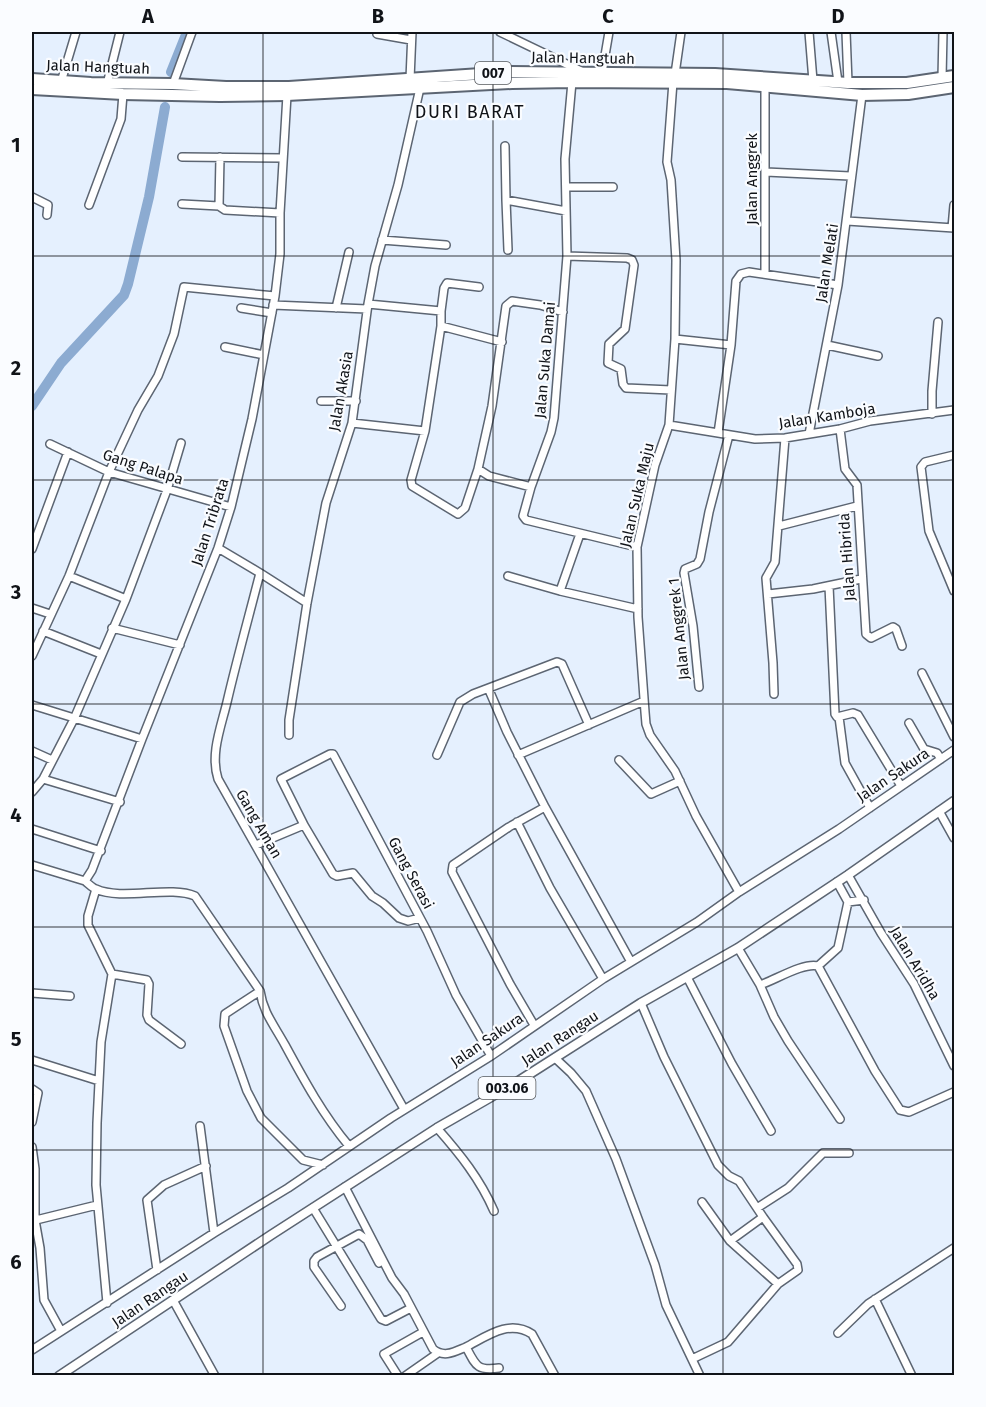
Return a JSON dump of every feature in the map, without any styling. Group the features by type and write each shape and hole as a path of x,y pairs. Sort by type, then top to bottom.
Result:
{"highway":[{"name":"Jalan Hangtuah","path":"32,89 91,87 107,84 289,87 510,72 581,71 643,78"},
{"name":"Jalan Hangtuah","path":"674,78 715,74 908,88 954,87"},
{"name":"Jalan Hangtuah","path":"32,79 123,94 287,95 512,83 674,78 862,95 908,88 954,76"}],"main road":[{"name":"Jalan Rangau","path":"59,1376 437,1128 555,1058 641,1003 738,948 954,801"}],"street":[{"path":"61,82 76,32"},
{"path":"107,84 120,32"},
{"path":"173,84 192,32"},
{"path":"411,79 412,32"},
{"path":"500,32 581,71"},
{"path":"602,73 609,32"},
{"name":"Jalan Suka Maju","path":"681,32 674,78 667,162 671,180 675,250 675,339 669,425 655,465 637,547 638,609 644,701 647,730 680,781 696,816 739,892"},
{"path":"809,32 813,81"},
{"path":"831,32 843,83"},
{"path":"843,83 846,32"},
{"path":"942,78 943,32"},
{"path":"377,34 411,40"},
{"name":"Jalan Suka Damai","path":"572,82 565,159 567,256 554,418 523,511 525,519 637,547"},
{"name":"Jalan Anggrek","path":"765,85 765,274"},
{"name":"Jalan Akasia","path":"290,735 289,720 307,603 326,503 352,423 367,306 420,88"},
{"path":"89,205 120,119 123,94"},
{"name":"Jalan Tribrata","path":"85,881 101,851 142,739 218,548 231,507 252,418 275,296 280,254 282,158 287,95"},
{"name":"Jalan Melati","path":"809,434 838,285 862,95"},
{"path":"505,146 508,250"},
{"path":"182,157 282,158"},
{"path":"219,206 220,157"},
{"path":"766,172 850,176"},
{"path":"566,187 613,187"},
{"path":"32,196 48,205 47,215"},
{"path":"506,200 566,212"},
{"path":"182,204 219,206 225,210 280,213"},
{"path":"847,221 953,228 954,205"},
{"path":"382,240 446,245"},
{"path":"336,308 349,252"},
{"path":"567,256 632,260 634,265 625,329 609,344 609,363 620,369 626,388 670,390"},
{"path":"718,433 731,345 737,279 741,274 749,272 838,285"},
{"path":"479,287 447,284 444,288 441,326 425,431 411,480 412,486 456,514 461,513 465,508 478,469 492,406 506,306 510,302 540,305 562,312"},
{"path":"32,656 69,576 109,472 138,410 158,376 174,334 184,287 275,296"},
{"path":"241,308 367,306 441,311"},
{"path":"932,414 938,322"},
{"path":"441,326 502,342"},
{"path":"675,339 731,345"},
{"path":"827,345 878,356"},
{"path":"225,347 264,355"},
{"path":"321,401 356,401"},
{"name":"Jalan Kamboja","path":"669,425 755,439 785,438 870,422 954,410"},
{"path":"352,423 425,431"},
{"name":"Jalan Hibrida","path":"840,429 845,469 857,485 861,579 867,636 871,638 893,627 902,646"},
{"name":"Jalan Anggrek 1","path":"699,687 693,626 684,573 685,569 697,564 700,559 709,512 729,435"},
{"path":"774,694 774,663 766,578 774,566 785,438"},
{"path":"32,792 43,779 74,719 126,599 167,490 181,443"},
{"name":"Gang Palapa","path":"50,444 109,472 231,507"},
{"path":"32,549 68,452"},
{"path":"954,455 925,462 921,467 929,531 954,591"},
{"path":"478,469 489,476 531,487"},
{"path":"779,526 857,506"},
{"path":"560,591 580,534"},
{"path":"218,548 307,603"},
{"name":"Gang Aman","path":"260,573 217,747 215,764 218,779 404,1109"},
{"path":"69,576 126,599"},
{"path":"508,576 638,609"},
{"path":"768,594 829,586 861,579"},
{"path":"829,586 835,714 839,717 846,763 870,808"},
{"path":"32,608 50,614"},
{"path":"112,628 180,645"},
{"path":"43,631 101,654"},
{"path":"437,755 460,702 473,694 489,690 559,662 589,725"},
{"path":"922,673 954,737"},
{"path":"489,690 544,807 631,962"},
{"path":"518,755 644,701"},
{"path":"32,705 142,739"},
{"path":"839,717 853,713 860,716 901,786"},
{"path":"909,723 924,749 937,753 941,759"},
{"name":"Jalan Sakura","path":"32,1350 323,1165 404,1109 491,1056 603,979 697,922 954,750"},
{"path":"32,751 52,760"},
{"name":"Gang Serasi","path":"304,825 281,779 330,754 334,755 420,918 456,995 491,1056"},
{"path":"619,760 651,794 680,781"},
{"path":"43,779 120,802"},
{"path":"534,1025 510,984 451,868 486,841 544,807"},
{"path":"939,811 954,838"},
{"path":"517,822 550,888 603,979"},
{"path":"256,844 304,825 333,874 337,876 352,873 372,896 399,918 408,921 420,918"},
{"path":"32,829 101,851"},
{"path":"32,865 85,881 96,889 121,893 176,893 195,896 260,991 263,1008 306,1085 333,1127 349,1146"},
{"name":"Jalan Aridha","path":"848,875 881,933 914,984 954,1066"},
{"path":"818,966 838,948 848,902 837,882"},
{"path":"96,889 88,916 88,925 112,974 101,1042 96,1133 97,1205 106,1303"},
{"path":"848,902 864,900"},
{"path":"738,948 760,985 788,1041 840,1119"},
{"path":"760,985 804,966 815,964 875,1071 900,1110 909,1112 954,1092"},
{"path":"112,974 147,980 149,1020 181,1044"},
{"path":"687,977 732,1064 771,1131"},
{"path":"260,991 225,1014 224,1026 247,1091 261,1118 303,1160 323,1165"},
{"path":"32,993 70,996"},
{"path":"641,1003 664,1057 718,1166 729,1176 739,1180 798,1267 796,1272 778,1284 728,1342 692,1359"},
{"path":"555,1058 586,1090 616,1159 655,1265 666,1305 700,1376"},
{"path":"32,1060 99,1081"},
{"path":"32,1089 38,1093 32,1122"},
{"path":"200,1126 214,1233"},
{"path":"437,1128 470,1167 494,1211"},
{"path":"32,1147 35,1169 33,1220 40,1248 44,1300 61,1331"},
{"path":"757,1208 788,1188 824,1153 849,1153"},
{"path":"157,1270 147,1200 164,1185 206,1166"},
{"path":"345,1187 428,1343 438,1353 446,1355 502,1328 526,1331 532,1334 555,1376"},
{"path":"702,1202 730,1241 778,1284"},
{"path":"33,1220 97,1205"},
{"path":"314,1208 383,1320 390,1320 411,1308"},
{"path":"730,1241 763,1217"},
{"path":"341,1306 313,1264 317,1257 355,1235 361,1235 367,1240 379,1263"},
{"path":"838,1333 875,1299 954,1248"},
{"path":"875,1299 912,1376"},
{"path":"173,1300 216,1376"},
{"path":"398,1376 384,1354 423,1332"},
{"path":"466,1347 480,1368 485,1370 499,1368"},
{"path":"405,1376 438,1353"}],"waterway":[{"path":"171,72 187,32"},
{"path":"32,406 61,363 124,295 149,197 165,107"}],"district":[{"name":"DURI BARAT","path":"470,112"}]}
